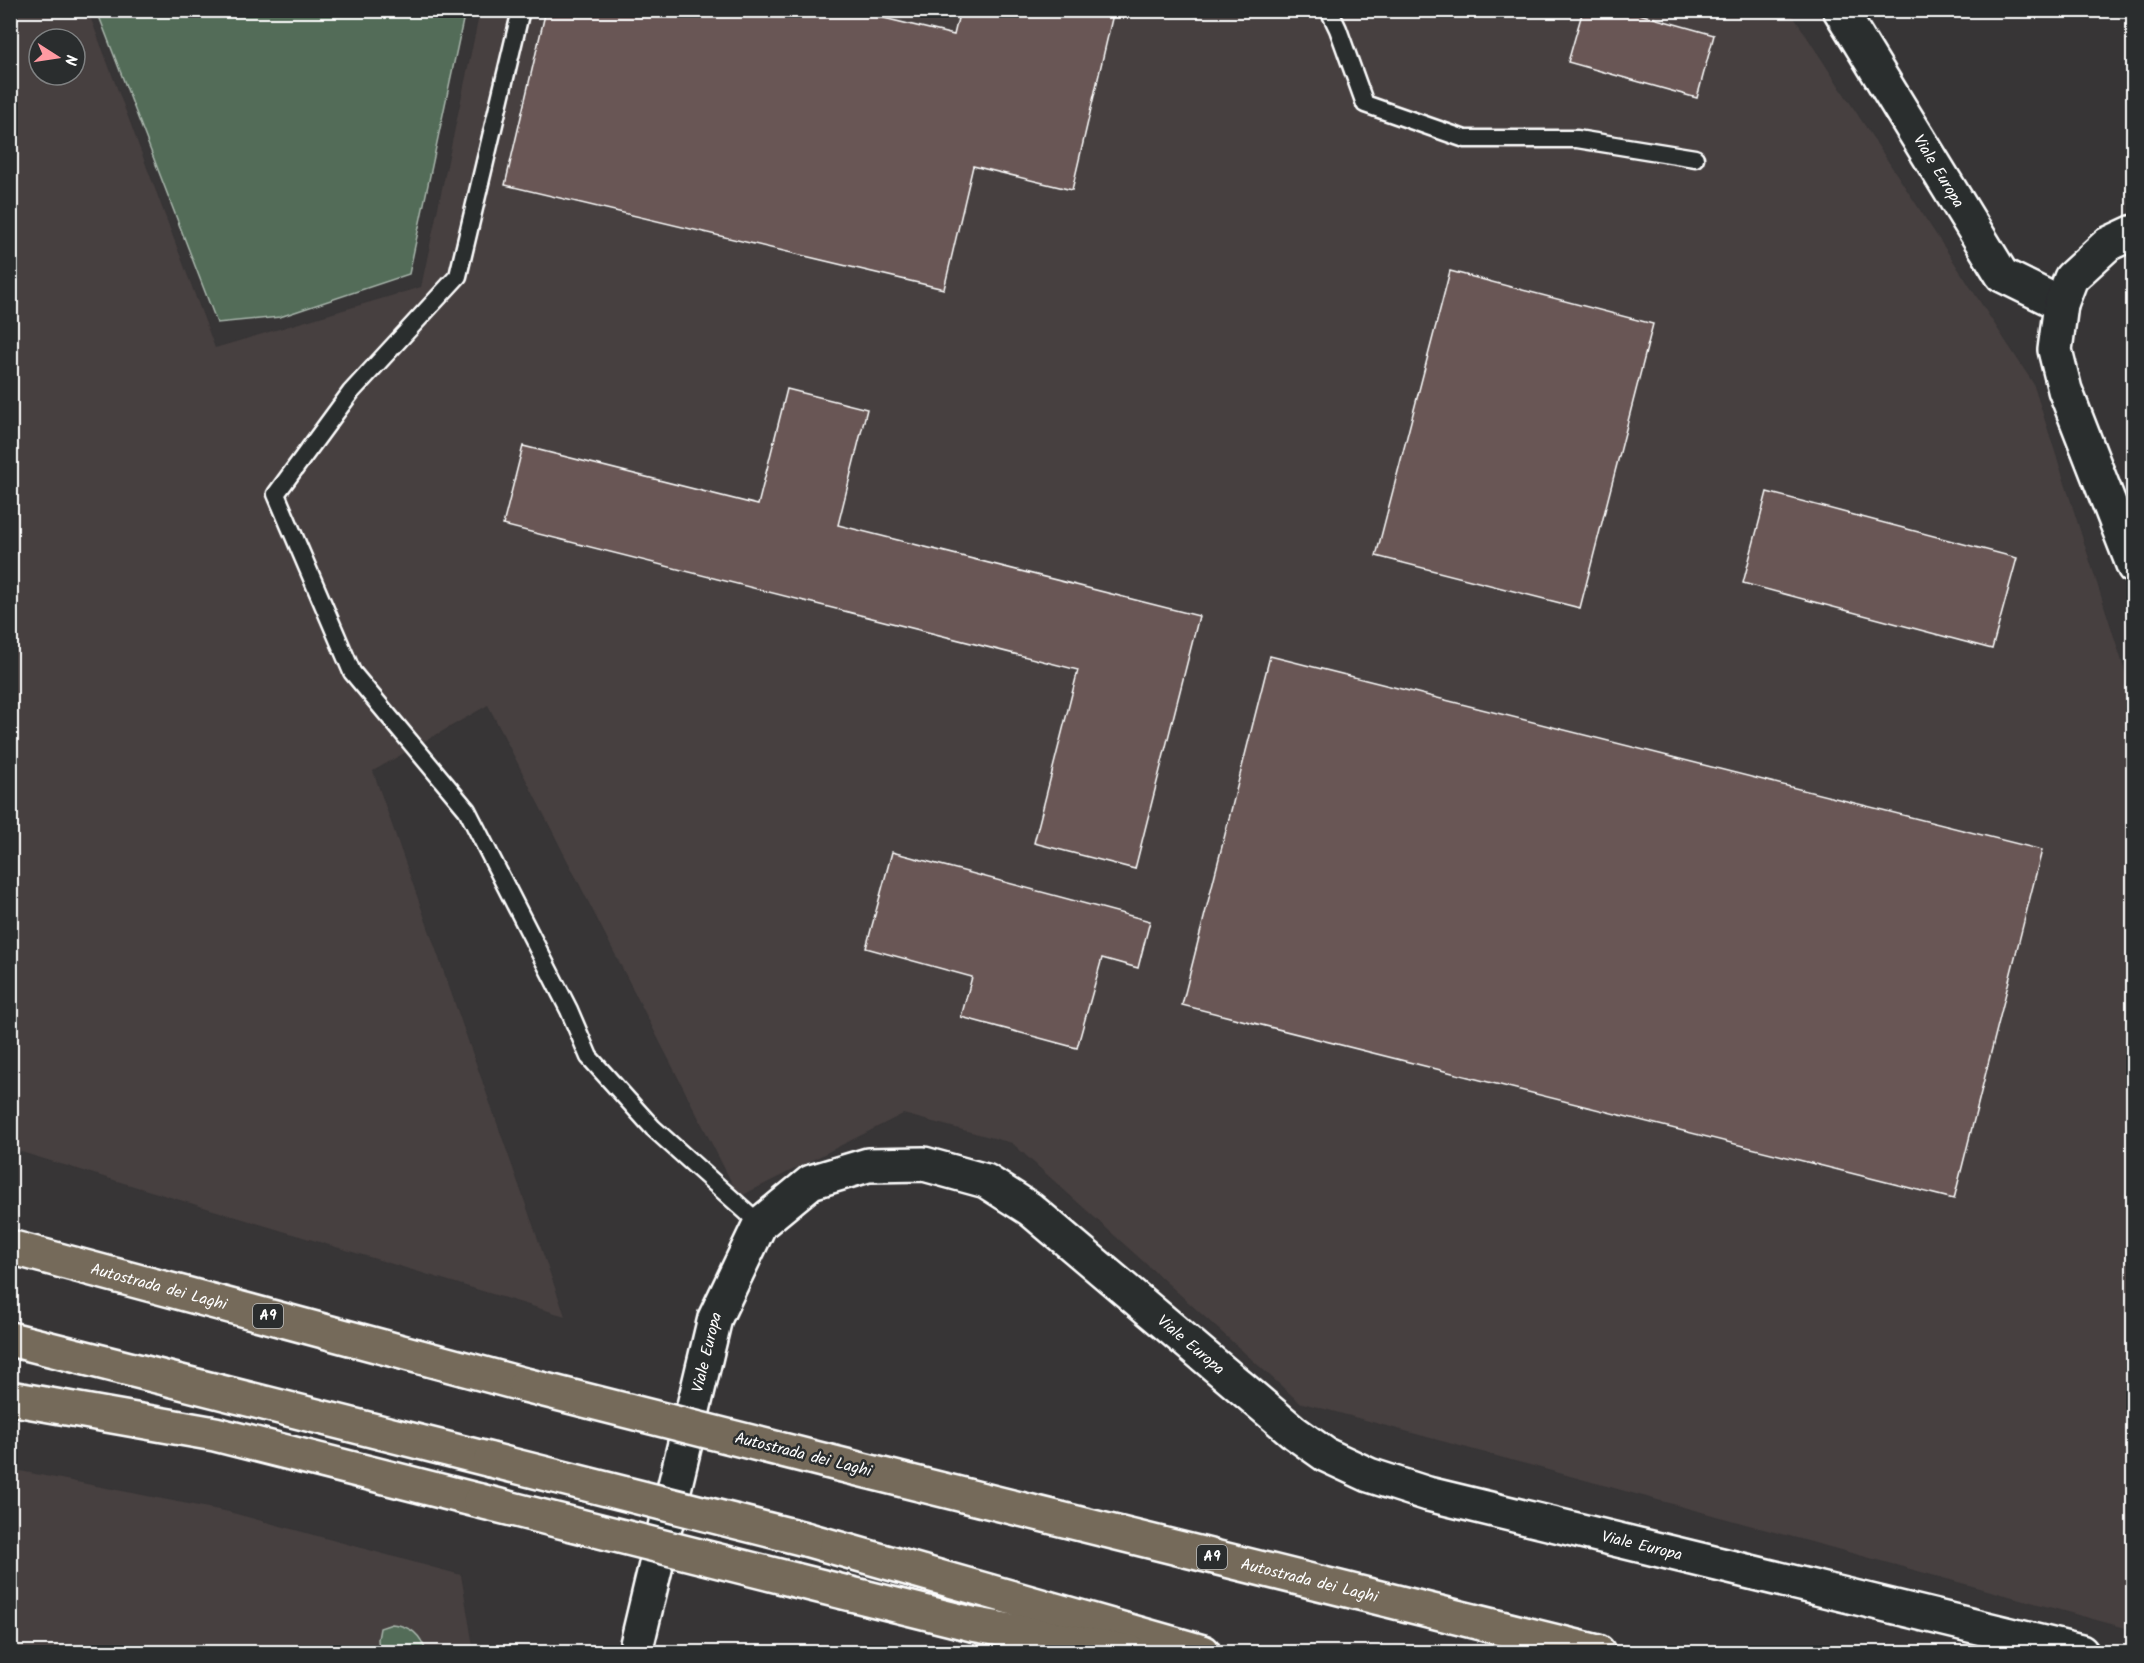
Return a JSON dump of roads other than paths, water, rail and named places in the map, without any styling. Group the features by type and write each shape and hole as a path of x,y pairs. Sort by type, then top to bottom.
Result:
{"highway":[{"name":"Autostrada dei Laghi","path":"10,1247 525,1385 1599,1653"},
{"path":"10,1339 805,1539 1203,1653"},
{"path":"10,1398 214,1434 972,1624 1130,1653"}],"street":[{"name":"Viale Europa","path":"1840,10 2002,275 2061,304"},
{"path":"2133,232 2108,244 2071,278 2061,304 2055,350 2065,390 2133,567"},
{"name":"Viale Europa","path":"637,1653 637,1644 715,1318 760,1224 811,1182 868,1165 924,1164 986,1181 1030,1209 1295,1433 1326,1455 1369,1475 1428,1494 2081,1653"}],"lane":[{"path":"521,10 458,276 351,392 276,494 352,672 467,810 568,1010 589,1057 653,1128 760,1224"},
{"path":"1329,10 1365,104 1465,139 1577,139 1695,158"}]}
